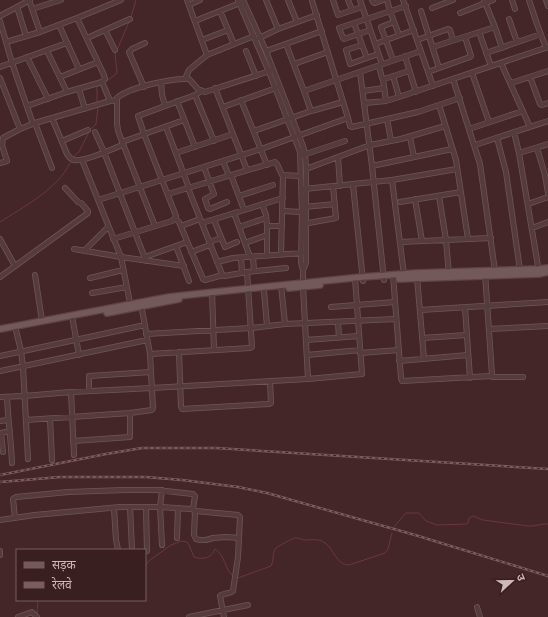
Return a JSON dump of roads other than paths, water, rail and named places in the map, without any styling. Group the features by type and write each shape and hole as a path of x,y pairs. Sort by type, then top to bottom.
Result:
{"main road":[{"path":"485,274 495,271 520,270 539,272 548,268"},
{"path":"0,329 16,328 141,304 169,297 362,279 548,272"},
{"path":"393,277 404,274 417,276"},
{"path":"247,290 264,291 281,287"},
{"path":"0,333 42,321 72,317"}],"street":[{"path":"0,16 29,0 40,32"},
{"path":"32,9 59,0"},
{"path":"6,42 60,25 121,0"},
{"path":"200,0 188,2 207,55"},
{"path":"267,0 278,29"},
{"path":"288,0 297,22"},
{"path":"333,0 338,15 362,7"},
{"path":"348,0 352,10"},
{"path":"360,0 378,54 386,101"},
{"path":"372,0 375,3 383,0"},
{"path":"387,0 399,35"},
{"path":"432,8 453,0"},
{"path":"460,13 493,0"},
{"path":"512,0 515,9"},
{"path":"365,103 386,101 416,92 547,47 529,0"},
{"path":"546,0 548,6"},
{"path":"195,21 240,1 271,71 303,155 306,169 303,209 304,253 301,263 303,270 308,379"},
{"path":"312,1 350,126 352,127 418,112 460,98"},
{"path":"370,30 343,39 339,28 390,11 405,2 433,86"},
{"path":"485,2 502,48"},
{"path":"17,7 26,36"},
{"path":"220,11 234,44"},
{"path":"421,11 439,68"},
{"path":"185,79 187,72 207,55 317,15"},
{"path":"27,106 102,82 105,78 77,18"},
{"path":"509,18 517,42"},
{"path":"87,38 130,19"},
{"path":"0,21 12,63 27,106 52,168"},
{"path":"393,60 381,27 394,22"},
{"path":"354,23 367,58"},
{"path":"60,25 79,69"},
{"path":"433,48 495,27"},
{"path":"417,40 448,29 450,30 453,40"},
{"path":"105,30 115,50"},
{"path":"202,40 228,30"},
{"path":"374,44 414,30"},
{"path":"266,52 322,31"},
{"path":"479,32 491,66"},
{"path":"486,53 541,34"},
{"path":"256,37 266,52 276,88 290,118"},
{"path":"428,72 470,57 471,56 465,37"},
{"path":"0,67 67,43"},
{"path":"144,87 129,52 145,43"},
{"path":"286,44 310,111"},
{"path":"362,44 346,50 351,64 378,54"},
{"path":"47,51 67,92"},
{"path":"246,51 256,76"},
{"path":"304,91 421,51"},
{"path":"294,64 328,52"},
{"path":"405,56 416,92"},
{"path":"28,57 48,99"},
{"path":"60,77 98,62"},
{"path":"501,63 530,127"},
{"path":"271,71 205,92 202,91 138,116 176,216 175,218 181,226 204,280 223,275 286,268"},
{"path":"383,79 409,71"},
{"path":"511,83 548,71"},
{"path":"360,72 370,145 384,278"},
{"path":"472,73 489,122"},
{"path":"393,76 399,97"},
{"path":"530,77 540,104 542,105 548,103"},
{"path":"0,78 20,130"},
{"path":"155,226 118,131 116,123 117,98 123,94 161,82 185,79 189,79 202,91"},
{"path":"453,79 480,164 495,271"},
{"path":"102,82 110,101"},
{"path":"161,82 162,95 166,105"},
{"path":"216,88 248,170"},
{"path":"223,107 276,88"},
{"path":"363,92 384,88"},
{"path":"79,89 85,109"},
{"path":"195,94 214,140"},
{"path":"0,163 7,160 1,141 3,138 34,124 52,118 117,100"},
{"path":"241,100 267,165"},
{"path":"177,101 195,146"},
{"path":"254,131 310,111 343,102"},
{"path":"439,105 456,160 468,239"},
{"path":"469,129 523,111"},
{"path":"52,118 67,154 71,159 77,161 104,152 144,134 184,120"},
{"path":"98,200 261,149 348,118"},
{"path":"387,119 391,141"},
{"path":"474,145 548,121"},
{"path":"306,169 370,145 410,137 445,126"},
{"path":"166,127 223,275"},
{"path":"62,141 88,130"},
{"path":"95,132 136,232 145,259"},
{"path":"514,132 519,153 539,272"},
{"path":"176,153 234,134"},
{"path":"410,137 414,157"},
{"path":"497,138 506,172 520,270"},
{"path":"303,155 344,140"},
{"path":"519,153 548,144"},
{"path":"537,148 547,178 548,193"},
{"path":"372,166 452,149"},
{"path":"303,155 301,176 304,190"},
{"path":"338,157 340,186"},
{"path":"82,160 121,257 130,306"},
{"path":"223,161 244,210"},
{"path":"168,194 276,162 281,174 283,175 281,254"},
{"path":"204,167 214,195 205,199 208,208 210,209 227,202"},
{"path":"304,190 392,180 457,169"},
{"path":"283,175 301,176"},
{"path":"392,180 404,274"},
{"path":"239,196 273,185"},
{"path":"353,185 362,279"},
{"path":"304,224 336,218 333,186"},
{"path":"0,277 88,213 81,203 78,202 64,188"},
{"path":"400,202 461,192"},
{"path":"439,196 446,240 448,275"},
{"path":"528,204 548,197"},
{"path":"181,226 201,221 214,220 283,198"},
{"path":"416,199 422,241"},
{"path":"262,204 267,226 267,256"},
{"path":"282,212 335,204"},
{"path":"234,213 252,257 254,271"},
{"path":"113,239 172,221 175,218"},
{"path":"239,228 266,218"},
{"path":"214,220 225,247 237,242"},
{"path":"532,228 548,222"},
{"path":"267,226 282,226"},
{"path":"84,251 108,227"},
{"path":"245,242 267,235"},
{"path":"191,252 221,238"},
{"path":"400,242 491,238"},
{"path":"0,239 15,266"},
{"path":"145,259 187,242"},
{"path":"176,246 189,280"},
{"path":"74,249 184,266"},
{"path":"217,262 229,259 304,253"},
{"path":"150,354 252,347 247,290 241,258"},
{"path":"90,278 124,270"},
{"path":"485,274 491,376"},
{"path":"35,275 42,321"},
{"path":"417,276 424,358"},
{"path":"393,277 402,381 491,376 523,377"},
{"path":"0,397 308,379 362,374 355,280"},
{"path":"92,293 127,287"},
{"path":"281,287 284,324"},
{"path":"264,291 267,326"},
{"path":"212,294 214,350"},
{"path":"331,307 395,302"},
{"path":"420,310 548,302"},
{"path":"26,420 72,418 152,410 150,354 141,304"},
{"path":"465,308 470,378"},
{"path":"72,317 79,355"},
{"path":"146,334 251,328 284,324 396,319"},
{"path":"338,322 339,338"},
{"path":"0,356 145,325"},
{"path":"489,329 548,326"},
{"path":"16,328 23,367 28,459"},
{"path":"306,340 359,336"},
{"path":"422,338 467,336"},
{"path":"0,371 147,340"},
{"path":"307,355 399,350"},
{"path":"179,352 182,409 269,404 271,403 270,381"},
{"path":"400,361 468,355"},
{"path":"89,391 88,377 90,376 151,372"},
{"path":"71,392 74,455"},
{"path":"7,397 12,463"},
{"path":"73,441 130,437 130,413"},
{"path":"50,419 52,460"},
{"path":"0,421 8,420"},
{"path":"3,452 1,433 10,431"},
{"path":"162,490 160,507 162,545"},
{"path":"16,518 13,499 18,496 100,491 162,490 194,494 194,535 196,539 206,540 226,537 239,538"},
{"path":"0,520 130,507 178,508 238,515 240,517 236,575 233,592 221,596 224,617"},
{"path":"130,507 132,549"},
{"path":"146,507 147,551"},
{"path":"114,508 118,549"},
{"path":"177,538 178,508"},
{"path":"190,617 248,605"},
{"path":"477,607 480,617"},
{"path":"18,617 30,612 33,612 36,616"}],"waterway":[{"path":"131,17 136,0"},
{"path":"117,50 129,22"},
{"path":"107,81 117,73 115,53"},
{"path":"97,86 97,103"},
{"path":"73,157 79,152 90,130 96,124 98,107"},
{"path":"0,222 29,204 49,189 70,163"},
{"path":"394,527 407,513 419,513 426,521 437,525 467,524 469,518 473,516 483,520 528,526 548,524"},
{"path":"238,578 271,566 276,548 294,538 322,541 328,546 338,560 349,565 385,553 388,549 392,533"},
{"path":"146,566 150,560 171,545 181,541 187,542 194,557 196,558 207,557 212,554 215,549 219,552 228,570 233,576"},
{"path":"37,615 38,601"}],"railway":[{"path":"0,475 142,448 216,448 548,469"},
{"path":"0,482 60,477 146,477 238,487 267,493 415,535 548,576"}]}
